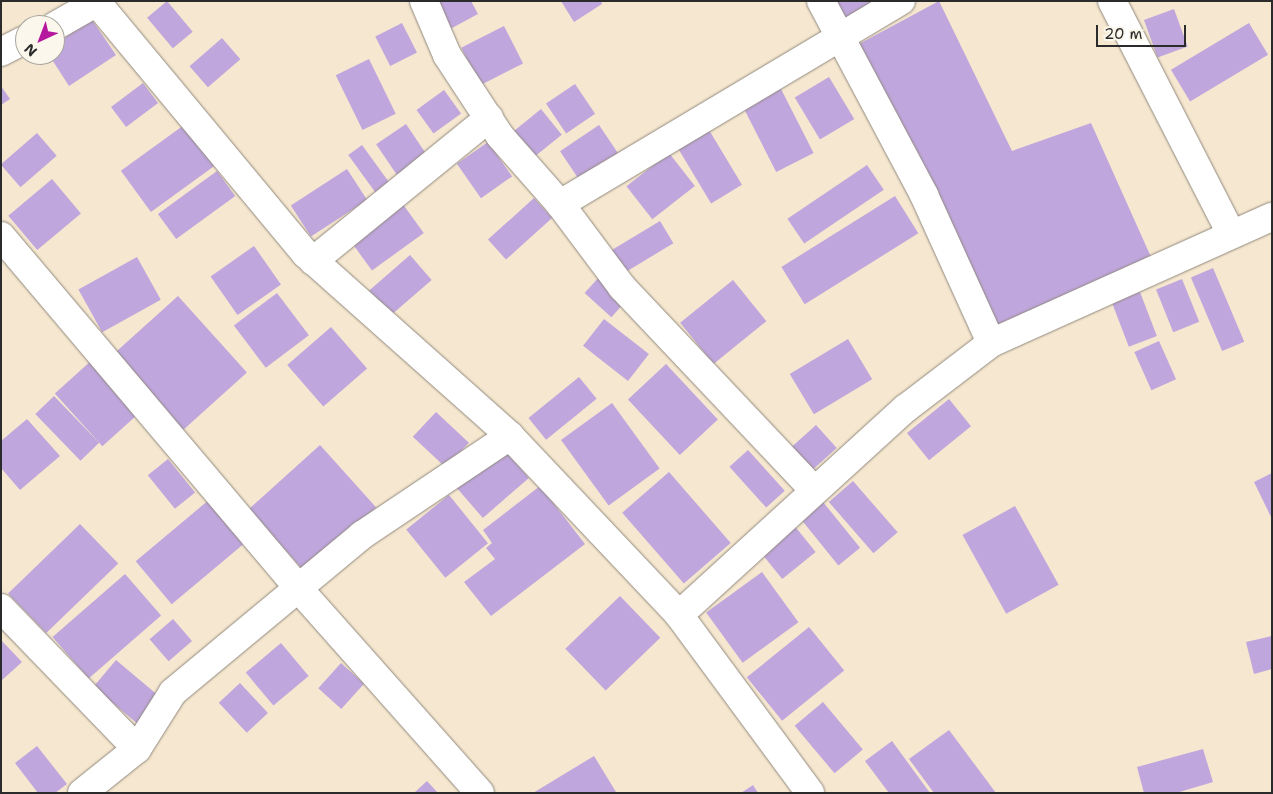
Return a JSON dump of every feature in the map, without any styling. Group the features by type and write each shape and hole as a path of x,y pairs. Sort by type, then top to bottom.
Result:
{"street":[{"path":"424,1 447,56 489,118 560,204 622,288 814,490"},
{"path":"821,1 924,196 991,344"},
{"path":"560,204 901,1"},
{"path":"1112,1 1231,234"},
{"path":"65,21 99,3 313,261 510,436 679,615 810,793"},
{"path":"1,52 15,45"},
{"path":"313,261 489,118"},
{"path":"679,615 906,408 991,344 1272,217"},
{"path":"1,236 298,588 480,793"},
{"path":"82,793 138,749 173,692 362,535 510,436"},
{"path":"1,608 138,749"}],"building":[{"path":"167,1 193,32 173,48 147,18"},
{"path":"435,1 471,1 478,14 450,29"},
{"path":"561,1 601,1 602,4 574,22"},
{"path":"832,1 889,1 847,27"},
{"path":"939,1 1012,151 1091,123 1151,257 998,331 859,44"},
{"path":"1174,9 1188,47 1158,58 1144,20"},
{"path":"92,20 116,55 69,86 55,65 65,65 65,38"},
{"path":"402,23 417,52 390,66 375,37"},
{"path":"1249,23 1268,55 1190,102 1171,70"},
{"path":"504,26 523,63 480,85 461,48"},
{"path":"222,38 240,59 208,87 190,66"},
{"path":"369,59 396,114 362,130 336,75"},
{"path":"829,77 854,119 820,140 795,98"},
{"path":"143,83 158,103 126,127 111,107"},
{"path":"575,84 595,114 566,133 546,104"},
{"path":"1,86 10,99 1,105"},
{"path":"780,87 814,153 776,172 743,106"},
{"path":"444,90 461,113 434,133 416,110"},
{"path":"541,109 562,135 534,157 513,132"},
{"path":"406,124 428,157 399,177 376,144"},
{"path":"184,125 214,166 151,212 121,171"},
{"path":"599,125 618,153 579,179 560,151"},
{"path":"709,130 742,185 711,203 678,149"},
{"path":"37,133 57,156 20,187 1,164"},
{"path":"488,142 512,176 481,198 457,164"},
{"path":"362,145 389,182 375,192 348,155"},
{"path":"669,153 695,186 652,219 626,186"},
{"path":"867,165 884,190 804,244 787,219"},
{"path":"347,169 367,200 311,237 291,205"},
{"path":"217,171 235,196 176,239 158,214"},
{"path":"52,179 81,213 37,250 8,216"},
{"path":"895,196 918,233 805,304 781,267"},
{"path":"534,198 552,218 506,260 488,239"},
{"path":"402,203 424,233 372,271 350,241"},
{"path":"660,221 673,243 621,275 608,252"},
{"path":"254,246 281,285 238,315 211,276"},
{"path":"410,255 432,280 391,315 369,290"},
{"path":"137,257 161,300 102,332 78,289"},
{"path":"1213,268 1244,342 1222,351 1191,277"},
{"path":"600,276 627,300 611,317 585,293"},
{"path":"1182,279 1199,322 1173,332 1156,289"},
{"path":"733,280 766,321 714,364 680,323"},
{"path":"1140,292 1157,336 1129,347 1112,303"},
{"path":"277,293 309,335 266,368 234,325"},
{"path":"178,296 247,373 182,431 113,354"},
{"path":"604,319 649,354 628,381 583,346"},
{"path":"331,327 367,369 323,407 287,365"},
{"path":"848,339 872,379 814,414 790,374"},
{"path":"1159,341 1176,379 1151,390 1134,352"},
{"path":"92,360 140,413 102,446 55,393"},
{"path":"666,364 718,420 680,455 628,399"},
{"path":"579,377 597,399 546,440 528,418"},
{"path":"54,396 99,443 80,461 35,414"},
{"path":"949,399 971,426 929,460 907,433"},
{"path":"612,403 660,469 609,506 561,440"},
{"path":"436,412 469,443 446,468 413,437"},
{"path":"27,419 60,456 20,490 1,468 1,441"},
{"path":"816,425 837,448 807,475 786,452"},
{"path":"320,445 376,507 305,572 249,509"},
{"path":"502,447 529,478 483,518 456,487"},
{"path":"748,450 785,491 766,508 729,467"},
{"path":"168,459 195,492 175,509 148,475"},
{"path":"669,472 731,543 684,584 622,513"},
{"path":"1272,473 1272,519 1254,482"},
{"path":"853,481 898,532 873,553 829,502"},
{"path":"540,486 585,544 491,616 464,582 495,559 486,548 492,543 483,530"},
{"path":"449,495 488,543 445,578 406,530"},
{"path":"210,499 246,542 172,604 136,561"},
{"path":"823,502 860,548 838,565 801,520"},
{"path":"1015,506 1059,585 1006,614 963,535"},
{"path":"80,524 118,564 46,633 8,593"},
{"path":"793,524 816,552 782,579 760,551"},
{"path":"762,572 798,622 743,663 706,613"},
{"path":"125,574 161,616 89,678 53,637"},
{"path":"620,596 660,638 606,691 565,649"},
{"path":"173,619 192,641 169,661 150,639"},
{"path":"809,627 844,671 782,721 747,677"},
{"path":"1272,636 1272,669 1254,674 1246,642"},
{"path":"1,640 22,662 1,681"},
{"path":"281,643 309,676 273,706 246,673"},
{"path":"116,660 161,698 139,725 94,687"},
{"path":"341,663 364,684 341,709 318,688"},
{"path":"240,683 268,713 247,733 219,703"},
{"path":"823,702 863,749 835,773 795,726"},
{"path":"949,730 996,793 934,793 909,759"},
{"path":"892,741 930,793 889,793 865,761"},
{"path":"37,746 67,784 55,793 38,793 15,763"},
{"path":"1203,749 1213,782 1176,793 1144,793 1137,767"},
{"path":"594,756 616,792 533,793"},
{"path":"427,781 438,793 414,793"},
{"path":"753,785 758,793 741,793"}]}
